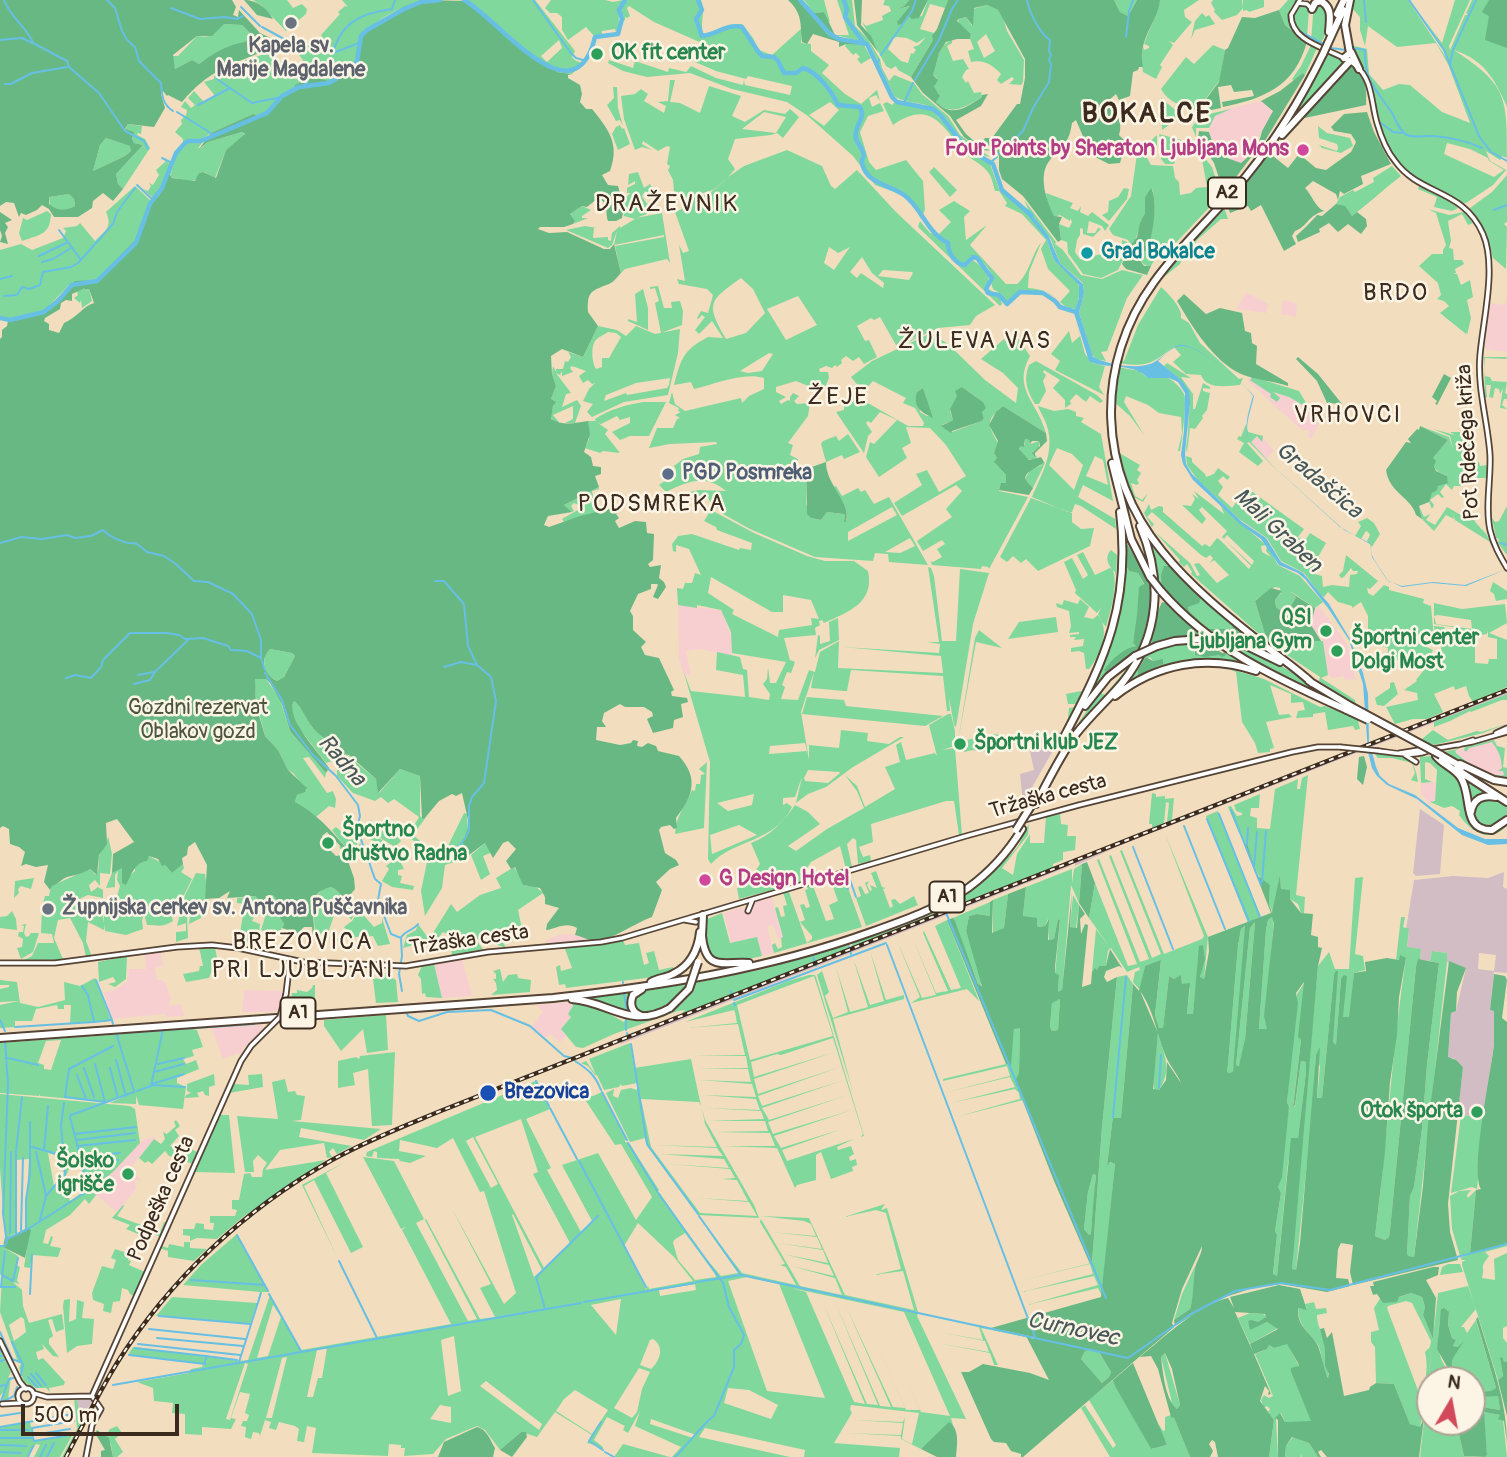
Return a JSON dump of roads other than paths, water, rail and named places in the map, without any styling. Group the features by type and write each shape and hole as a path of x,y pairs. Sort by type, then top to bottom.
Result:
{"highway":[{"path":"1312,9 1320,0 1330,12 1329,32"},
{"name":"A2","path":"1327,42 1329,32 1347,0"},
{"name":"A2","path":"1286,682 1246,662 1209,638 1150,577 1133,545 1118,489 1107,433 1107,405 1112,372 1129,316 1153,280 1256,157 1287,112 1327,42 1347,0"},
{"path":"1347,0 1345,28 1350,51 1359,69"},
{"path":"1259,159 1347,60 1350,51"},
{"name":"A2","path":"1153,280 1259,159 1294,107 1321,53"},
{"name":"A2","path":"1112,372 1111,435 1116,463 1126,495 1153,539 1178,569 1227,615 1312,683"},
{"path":"1063,745 1065,735 1101,664 1117,611 1122,555 1118,489"},
{"path":"1097,710 1137,662 1147,641 1154,614 1155,584 1151,558 1126,495"},
{"name":"A1","path":"1033,805 1081,712 1097,690 1117,669 1135,656 1157,646 1175,641 1201,639 1219,639 1242,644 1263,652 1351,710"},
{"name":"A1","path":"0,1036 553,998 720,974 856,937 919,914 959,894 982,877 1005,853 1067,746 1097,710 1145,676 1188,663 1233,665 1286,682 1351,710 1440,756 1507,801"},
{"path":"1440,756 1494,780 1507,782"},
{"path":"1440,756 1462,780 1472,821 1479,828 1489,831 1498,828 1507,820"},
{"path":"1472,821 1472,807 1479,798 1492,796 1507,801"},
{"name":"A1","path":"0,1036 492,1000 653,983 749,963 857,933 938,901 984,870 1019,830"},
{"path":"701,922 705,950 714,961 724,965 749,963"},
{"path":"648,1017 635,1012 631,1000 638,991 673,975 688,963 697,947 701,922"},
{"path":"553,998 581,1000 626,1016 648,1017 670,1008 688,989 698,962 701,922"}],"main road":[{"path":"1312,9 1300,2 1292,11 1291,19 1299,34 1359,69"},
{"name":"Pot Rdečega križa","path":"1359,69 1370,89 1381,136 1395,162 1417,181 1459,203 1474,218 1488,248 1489,265 1480,352 1480,385 1490,463 1488,522 1494,544 1507,568"},
{"name":"Tržaška cesta","path":"1440,756 1458,744 1507,730"},
{"name":"Tržaška cesta","path":"0,963 55,963 201,945 231,947 290,960 400,966 488,952 601,942 683,919 701,922 733,905 757,897 1106,798 1292,752 1340,747 1402,754 1427,752 1440,756"},
{"name":"Tržaška cesta","path":"1402,754 1418,748 1440,756"},
{"path":"1402,754 1416,762"},
{"path":"733,905 741,905 748,910 750,903 757,897"},
{"name":"Podpeška cesta","path":"86,1457 92,1425 101,1409 92,1396 241,1060 279,1017 286,994 290,960"},
{"path":"0,1341 20,1382 33,1394 41,1397"},
{"path":"9,1403 16,1400 20,1382"},
{"path":"19,1394 26,1389"},
{"path":"19,1394 22,1403"},
{"path":"33,1394 33,1399"},
{"path":"2,1404 27,1404 41,1397 92,1396"}],"water":[{"name":"Mali Graben","path":"1029,211 1048,235 1060,263 1083,284 1084,293 1079,313 1093,357 1116,364 1142,366 1156,361 1173,348 1179,345 1196,349 1220,365 1198,351 1181,346 1172,349 1158,361 1181,380 1189,391 1186,464 1192,474 1242,522 1266,538 1281,562 1303,573 1329,604 1350,639 1363,673 1368,694 1369,741 1380,776 1389,784 1415,795 1458,828 1485,839 1507,839 1507,844 1488,845 1462,835 1417,799 1387,785 1377,776 1368,752 1363,684 1349,640 1305,579 1279,565 1261,539 1240,524 1193,480 1181,455 1185,393 1178,382 1169,378 1148,378 1135,370 1089,361 1074,313 1079,298 1079,285 1054,260 1047,240 1026,213"},
{"path":"1238,380 1249,390 1254,396 1247,428 1248,416 1253,396"},
{"path":"1252,447 1342,528 1340,527"},
{"path":"1507,569 1466,586 1432,583 1402,587 1393,583 1402,586 1433,582 1465,585"}],"waterway":[{"path":"4,0 33,43 67,61 69,67 99,93 125,131 144,141 148,149"},
{"path":"107,0 115,8 122,31 135,47 139,61 161,83 162,95 173,111"},
{"path":"359,43 333,53 341,34 354,21 371,13 392,9 395,0"},
{"path":"0,318 10,320 44,312 72,285 97,281 136,243 150,204 162,188 176,153 188,141 201,141 267,113 282,96 299,87 329,83 357,62 361,36 367,30 421,2 440,0"},
{"path":"464,0 534,58 553,68 570,70 585,61 595,37 618,34 622,19 619,10 625,0"},
{"path":"533,0 570,52 583,60"},
{"path":"698,0 702,10 696,19 702,36 731,27 742,27 762,56 774,57 784,73 796,73 803,68 809,70 824,83 838,105 860,107 862,117 856,135 864,155 864,170 874,180 910,200 935,233 948,243 951,254 958,263 965,265 973,257 977,258 992,278 986,289 988,293 999,295 1007,304 1020,292 1043,293 1060,307 1076,312"},
{"name":"Gradaščica","path":"800,0 830,34 839,39 867,44 892,97 897,102 933,109 966,148 993,164 1002,190 1031,215"},
{"path":"844,0 847,10 845,17 864,43"},
{"path":"881,55 912,11 916,0"},
{"path":"915,80 939,40 958,0"},
{"path":"999,154 1023,131 1049,82 1050,40 1035,22 1027,0"},
{"path":"1126,37 1133,0"},
{"path":"1364,0 1366,22"},
{"path":"1409,0 1444,50 1479,136 1491,152 1507,161"},
{"path":"1450,64 1453,50 1476,0"},
{"path":"241,7 260,26"},
{"path":"171,8 200,19 237,19 243,16"},
{"path":"262,27 284,39"},
{"path":"1299,31 1331,48 1346,50"},
{"path":"0,40 22,38 32,43"},
{"path":"1352,48 1365,50 1365,61 1372,84 1404,133 1449,138 1482,148"},
{"name":"Gradaščica","path":"877,64 879,60"},
{"path":"5,84 11,84 32,73 67,67"},
{"path":"301,70 308,81 303,87"},
{"path":"217,79 230,88"},
{"path":"904,103 913,83"},
{"path":"198,105 230,88 252,103 282,97"},
{"path":"177,112 214,135"},
{"path":"1381,123 1393,132 1401,133"},
{"path":"991,162 997,157"},
{"path":"162,158 172,163"},
{"path":"137,185 153,200"},
{"path":"4,296 17,295 22,287 29,289 40,285 43,272 71,267 78,263 113,224 117,212 135,188"},
{"path":"1494,210 1507,205"},
{"path":"59,230 81,260"},
{"path":"39,256 66,243"},
{"path":"42,262 71,248"},
{"path":"0,279 12,276"},
{"path":"1469,468 1478,474"},
{"path":"0,543 21,537 42,539 67,535 75,538 91,536 103,530 118,540 136,543 147,552 164,556 194,581 208,582 233,594 252,614 261,640 261,658 265,670"},
{"path":"1501,543 1507,545"},
{"path":"435,581 444,581 464,604 468,646 477,665 491,677 496,701 484,783 472,797 466,837 448,861"},
{"path":"66,678 75,675 91,678 101,667 103,660 130,633 167,633 185,639 203,638 228,646 231,650 247,651 261,658"},
{"path":"134,684 150,680 189,639"},
{"path":"444,667 461,662 476,665"},
{"path":"138,675 154,672"},
{"name":"Radna","path":"265,673 282,700 290,725 358,805 360,816 357,828 375,879 381,884 378,900 391,934 401,938 399,974 402,991"},
{"path":"1231,810 1261,885"},
{"path":"1219,814 1260,917"},
{"path":"1207,819 1249,921"},
{"path":"1184,826 1225,929"},
{"path":"1247,844 1248,828"},
{"path":"1262,882 1266,831"},
{"path":"1254,866 1257,832"},
{"path":"1133,847 1173,949"},
{"path":"848,874 856,897"},
{"path":"843,875 848,889"},
{"path":"944,908 1106,1298"},
{"path":"401,938 418,924"},
{"path":"734,1000 886,943"},
{"path":"848,945 851,954"},
{"path":"887,945 1035,1337"},
{"path":"813,957 816,966"},
{"path":"1113,1117 1126,977"},
{"path":"96,980 112,1020"},
{"path":"82,986 88,995 94,1022 112,1020 113,1024"},
{"path":"731,991 732,995"},
{"path":"624,993 627,1012"},
{"path":"406,1012 408,1016 419,1021 447,1012 491,1010 530,1026 564,1056 572,1058"},
{"path":"626,1018 626,1030"},
{"path":"0,1020 5,1031"},
{"path":"15,1027 94,1022"},
{"path":"5,1041 254,1024"},
{"path":"137,1091 151,1086 163,1029"},
{"path":"116,1033 134,1091"},
{"path":"0,1246 7,1243 3,1213 8,1084 5,1041"},
{"path":"631,1044 647,1144 698,1214"},
{"path":"95,1064 105,1102 65,1097 69,1069 113,1046"},
{"path":"1159,1088 1161,1055"},
{"path":"8,1058 38,1065"},
{"path":"158,1064 184,1058"},
{"path":"116,1060 126,1096"},
{"path":"575,1061 591,1073 601,1090"},
{"path":"154,1072 184,1064"},
{"path":"84,1068 94,1097"},
{"path":"110,1068 118,1098"},
{"path":"152,1084 184,1074"},
{"path":"77,1075 86,1099"},
{"path":"536,1081 549,1106"},
{"path":"151,1085 185,1087"},
{"path":"7,1239 28,1229 89,1190 71,1115 134,1092"},
{"path":"602,1092 627,1140"},
{"path":"16,1235 16,1152 22,1097"},
{"path":"40,1220 46,1196 65,1174 61,1125 64,1103"},
{"path":"44,1150 48,1106"},
{"path":"550,1108 577,1159"},
{"path":"26,1229 30,1122"},
{"path":"74,1134 136,1127"},
{"path":"77,1140 135,1133"},
{"path":"77,1146 135,1140"},
{"path":"628,1143 657,1191"},
{"path":"32,1147 61,1155"},
{"path":"10,1233 11,1152"},
{"path":"36,1152 46,1195"},
{"path":"94,1156 120,1153"},
{"path":"21,1230 23,1158"},
{"path":"82,1164 118,1160"},
{"path":"579,1161 646,1287"},
{"path":"87,1169 103,1167"},
{"path":"86,1175 102,1174"},
{"path":"658,1193 723,1283 729,1307 744,1335 741,1344 734,1350 734,1367 714,1416 675,1457"},
{"path":"545,1309 536,1277 598,1216"},
{"path":"699,1216 741,1275"},
{"path":"237,1235 268,1291"},
{"name":"Curnovec","path":"697,1282 741,1275 1128,1358 1191,1314 1235,1291 1281,1283 1330,1290 1507,1244"},
{"path":"5,1252 2,1275 13,1281 18,1258"},
{"path":"30,1294 32,1255"},
{"path":"339,1261 377,1338"},
{"path":"1,1287 2,1277"},
{"path":"191,1280 265,1285"},
{"path":"584,1302 695,1283"},
{"path":"0,1287 15,1287"},
{"path":"239,1362 261,1293"},
{"path":"269,1294 301,1351"},
{"path":"113,1385 581,1303"},
{"path":"159,1316 250,1324"},
{"path":"149,1329 245,1339"},
{"path":"0,1332 12,1359 20,1362"},
{"path":"157,1338 243,1346"},
{"path":"12,1342 23,1365 21,1375"},
{"path":"138,1344 240,1355"},
{"path":"135,1348 206,1356"},
{"path":"129,1355 205,1364 205,1361"},
{"path":"206,1359 206,1356 237,1360"},
{"path":"0,1361 4,1360"},
{"path":"36,1373 46,1385"},
{"path":"31,1374 41,1386"},
{"path":"28,1377 37,1387"},
{"path":"0,1404 9,1379 14,1378"},
{"path":"24,1384 35,1390"},
{"path":"0,1386 5,1385"},
{"path":"2,1402 14,1396 17,1387"},
{"path":"0,1416 20,1413"},
{"path":"0,1427 73,1414"},
{"path":"0,1438 33,1438 32,1428 74,1421"},
{"name":"Radna","path":"601,1422 589,1441 603,1450"},
{"path":"33,1435 70,1429"},
{"path":"0,1430 28,1430"},
{"path":"33,1438 34,1441 70,1435"},
{"path":"47,1457 54,1443"},
{"path":"0,1445 26,1446"},
{"path":"40,1457 46,1445"},
{"path":"28,1457 33,1446"},
{"path":"0,1452 21,1453"},
{"name":"Radna","path":"605,1452 614,1457"}],"railway":[{"path":"66,1457 117,1363 138,1332 185,1275 212,1248 269,1201 345,1153 438,1112 1507,690"}],"place":[{"name":"Kapela sv. Marije Magdalene","path":"291,23"},
{"name":"OK fit center","path":"597,54"},
{"name":"Four Points by Sheraton Ljubljana Mons","path":"1303,150"},
{"name":"Grad Bokalce","path":"1087,253"},
{"name":"PGD Posmreka","path":"668,474"},
{"name":"QSI Ljubljana Gym","path":"1326,631"},
{"name":"Športni center Dolgi Most","path":"1337,651"},
{"name":"Športni klub JEZ","path":"960,744"},
{"name":"Športno društvo Radna","path":"328,843"},
{"name":"G Design Hotel","path":"705,880"},
{"name":"Župnijska cerkev sv. Antona Puščavnika","path":"48,909"},
{"name":"Brezovica","path":"488,1093"},
{"name":"Otok športa","path":"1477,1112"},
{"name":"Šolsko igrišče","path":"128,1174"}],"district":[{"name":"BOKALCE","path":"1147,115"},
{"name":"DRAŽEVNIK","path":"667,205"},
{"name":"BRDO","path":"1396,294"},
{"name":"ŽULEVA VAS","path":"975,342"},
{"name":"ŽEJE","path":"838,398"},
{"name":"VRHOVCI","path":"1348,416"},
{"name":"PODSMREKA","path":"652,505"},
{"name":"BREZOVICA PRI LJUBLJANI","path":"303,957"}],"park label":[{"name":"Gozdni rezervat Oblakov gozd","path":"198,721"}]}
